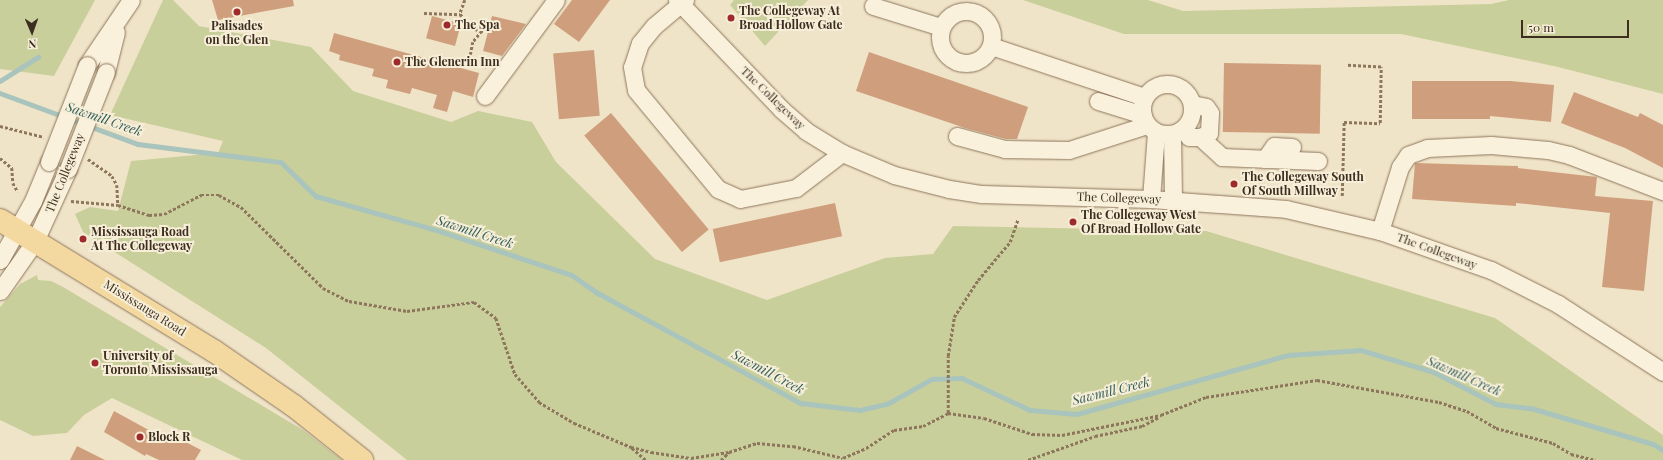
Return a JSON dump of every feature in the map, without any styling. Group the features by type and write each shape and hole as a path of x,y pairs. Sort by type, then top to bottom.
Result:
{"main road":[{"name":"Mississauga Road","path":"17,230 214,351 294,406 362,460"}],"street":[{"name":"The Collegeway","path":"0,260 17,230 49,162 87,65 118,24 131,0"},
{"path":"486,96 556,0"},
{"name":"The Collegeway","path":"681,1 781,110 806,131 842,153 894,175 949,189 982,194 1173,200 1286,209 1380,231 1491,270 1558,304 1663,372"},
{"path":"681,1 654,26 640,43 632,66 636,90 718,189 740,199 796,188 842,153"},
{"path":"872,6 941,27"},
{"path":"958,12 973,12 984,18 991,30 991,46 983,58 971,64 957,63 946,55 939,42 941,27 947,19 958,12"},
{"name":"The Collegeway","path":"0,291 17,230 68,169 106,72 118,24"},
{"path":"991,46 1144,97"},
{"path":"957,136 1005,149 1069,150 1160,127 1192,113 1192,104 1184,90 1166,84 1151,90 1144,97 1142,107 1160,127 1173,200"},
{"path":"1098,101 1160,127 1189,137 1200,137 1209,133 1210,113 1206,107 1192,104"},
{"path":"1151,199 1160,127"},
{"path":"1200,137 1222,157 1318,161"},
{"path":"1380,231 1400,167 1408,155 1426,148 1492,145 1548,150 1569,155 1663,191"},
{"path":"1265,159 1274,146 1292,146"}],"path":[{"path":"460,14 465,0"},
{"path":"424,13 460,14 476,29 488,31"},
{"path":"482,30 474,42 469,62 504,71"},
{"path":"1342,196 1344,122 1380,123 1381,67 1347,65"},
{"path":"0,158 12,168 13,183 18,192"},
{"path":"71,201 118,205 149,216 164,214 201,195 219,195 241,207 288,253 304,272 323,288 350,301 407,311 474,302 496,318 515,374 539,402 574,423 631,447 691,458 729,452 757,443 793,446 843,458 866,448 894,430 923,426 948,413 984,418 1032,434 1062,434 1161,415"},
{"path":"948,413 948,364 954,317 978,280 1010,242 1018,219"},
{"path":"1028,460 1095,436 1142,426 1161,415 1206,397 1317,380 1439,402 1467,411 1496,428 1554,442 1571,454 1595,460"},
{"path":"631,447 646,460"},
{"path":"721,460 729,452"}],"green space":[{"path":"0,0 95,0 54,76 0,69"},
{"path":"163,0 173,0 199,26 311,47 353,91 451,122 478,111 532,122 556,162 655,259 767,300 885,258 933,254 953,226 1206,231 1495,318 1663,435 1663,460 407,460 266,348 83,232 75,214 90,207 118,211 131,161 218,153 223,141 110,115"},
{"path":"734,0 808,0 765,46 730,5"},
{"path":"1023,0 1148,0 1183,11 1491,4 1509,0 1663,0 1663,94 1558,67 1401,34 1124,34"},
{"name":"University of Toronto Mississauga","path":"37,275 38,280 51,281 63,287 303,430 342,460 242,460 112,398 84,415 67,433 33,436 0,420 0,307 20,284"}],"building":[{"name":"Palisades on the Glen","path":"212,0 293,0 294,6 218,20"},
{"path":"572,0 610,0 579,42 554,24"},
{"path":"432,16 461,24 455,46 426,38"},
{"path":"492,16 526,24 502,56 483,51"},
{"name":"The Glenerin Inn","path":"334,33 479,73 473,97 453,91 447,112 433,108 437,95 412,88 410,94 386,88 388,80 372,76 374,69 339,60 340,55 329,51"},
{"path":"594,50 600,116 559,119 553,54"},
{"path":"869,52 1028,107 1017,139 1006,139 965,128 856,91"},
{"path":"1224,63 1321,65 1320,134 1223,132"},
{"path":"1412,81 1511,81 1554,85 1551,122 1490,116 1490,119 1412,119"},
{"path":"1574,92 1638,117 1640,113 1663,125 1663,168 1625,148 1561,123"},
{"path":"611,113 709,229 682,252 584,135"},
{"path":"1415,163 1518,166 1518,168 1597,177 1595,196 1653,201 1644,291 1602,287 1610,213 1516,203 1516,206 1412,199"},
{"path":"835,203 842,236 720,262 713,229"},
{"name":"Block R","path":"114,411 156,434 157,432 178,442 180,439 201,450 195,460 159,460 146,454 145,456 104,432"},
{"path":"77,446 105,460 70,460"}],"waterway":[{"path":"0,81 38,57"},
{"name":"Sawmill Creek","path":"0,93 138,144 281,162 316,196 436,230 572,275 598,293 801,403 860,410 887,404 932,379 962,378 1030,410 1077,414 1289,355 1361,350 1434,372 1496,404 1531,408 1653,444 1663,450"}],"place":[{"name":"Palisades on the Glen","path":"237,12"},
{"name":"The Collegeway At Broad Hollow Gate","path":"731,18"},
{"name":"The Spa","path":"447,25"},
{"name":"The Glenerin Inn","path":"397,62"},
{"name":"The Collegeway South Of South Millway","path":"1234,184"},
{"name":"The Collegeway West Of Broad Hollow Gate","path":"1073,222"},
{"name":"Mississauga Road At The Collegeway","path":"83,239"},
{"name":"University of Toronto Mississauga","path":"95,363"},
{"name":"Block R","path":"140,437"}]}
